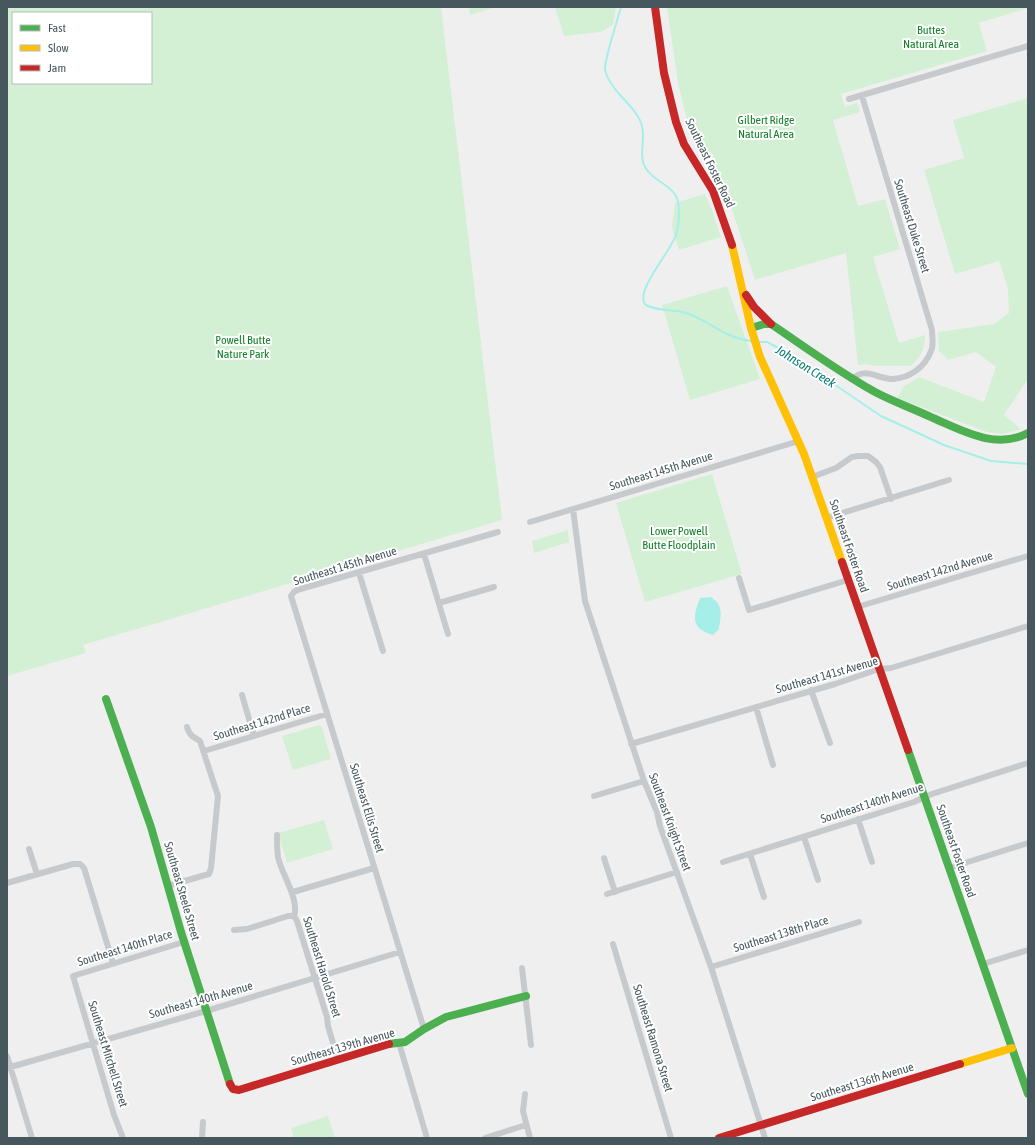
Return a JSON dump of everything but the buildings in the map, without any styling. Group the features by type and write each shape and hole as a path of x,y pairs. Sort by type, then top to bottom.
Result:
{"street":[{"name":"Southeast Foster Road","path":"655,7 660,48 675,118 685,145 711,187 736,254 751,330 761,360 774,392 799,440 1028,1094"},
{"path":"849,99 1028,46"},
{"name":"Southeast Duke Street","path":"852,379 858,374 866,373 886,378 900,378 913,372 925,362 932,350 932,330 862,96"},
{"path":"743,290 754,307 771,324 852,379 891,400 976,436 991,440 1008,440 1028,433"},
{"path":"751,330 764,324 771,324"},
{"name":"Southeast 145th Avenue","path":"530,522 799,440"},
{"path":"812,477 836,468 852,457 868,456 880,467 890,499"},
{"path":"826,518 949,480"},
{"name":"Southeast Knight Street","path":"573,509 585,601 631,744 657,812 660,826 711,967 765,1138"},
{"name":"Southeast 145th Avenue","path":"292,594 297,590 498,532"},
{"path":"424,554 448,634"},
{"name":"Southeast 142nd Avenue","path":"857,607 1028,556"},
{"path":"360,573 383,651"},
{"path":"739,578 749,610 848,580"},
{"path":"439,603 494,586"},
{"name":"Southeast Ellis Street","path":"292,594 292,600 424,1029"},
{"name":"Southeast 141st Avenue","path":"631,744 879,669 891,668 1028,626"},
{"path":"812,690 830,743"},
{"path":"242,695 254,736"},
{"name":"Southeast Steele Street","path":"106,699 150,827 228,1082 233,1089"},
{"path":"756,707 774,765"},
{"name":"Southeast 142nd Place","path":"204,751 327,714"},
{"path":"168,886 209,874 211,868 218,796 200,741 192,737 188,732 187,727"},
{"name":"Southeast 140th Avenue","path":"723,862 858,820 1028,763"},
{"path":"594,796 644,781"},
{"path":"858,820 872,862"},
{"name":"Southeast Harold Street","path":"277,835 278,858 292,892 296,909 294,916 297,921 338,1060"},
{"path":"804,836 818,880"},
{"path":"949,868 1028,843"},
{"path":"29,849 37,874"},
{"path":"750,854 764,897"},
{"path":"604,858 615,892"},
{"path":"7,883 73,864 80,864 84,868 113,963"},
{"path":"292,892 374,868"},
{"path":"607,894 677,872"},
{"path":"234,930 246,929 288,916 294,916"},
{"name":"Southeast 138th Place","path":"711,967 859,922"},
{"name":"Southeast 140th Place","path":"73,976 184,942"},
{"name":"Southeast Ramona Street","path":"613,944 671,1138"},
{"path":"983,964 1028,950"},
{"name":"Southeast 140th Avenue","path":"9,1068 206,1011 400,952"},
{"path":"522,968 531,1045"},
{"name":"Southeast Mitchell Street","path":"73,976 123,1138"},
{"name":"Southeast 139th Avenue","path":"233,1089 239,1090 389,1044 399,1043 408,1040 424,1029 446,1018 526,996"},
{"path":"399,1043 427,1138"},
{"name":"Southeast 136th Avenue","path":"719,1138 1012,1048"},
{"path":"7,1056 9,1068 32,1138"},
{"path":"525,1094 523,1110 530,1138"},
{"path":"202,1138 203,1122"},
{"path":"485,1138 526,1125"}],"green space":[{"name":"Powell Butte Nature Park","path":"7,7 441,7 502,520 83,645 86,653 7,676"},
{"path":"469,7 496,7 470,15"},
{"path":"555,7 616,7 613,25 601,32 564,36"},
{"name":"Gilbert Ridge Natural Area","path":"667,7 1028,7 979,23 987,51 841,94 845,107 857,103 860,112 833,120 858,206 885,199 900,249 873,257 899,343 925,335 922,352 911,366 858,365 846,253 755,280 727,194 693,137 687,120 678,83"},
{"path":"1028,98 1028,379 1004,415 1021,429 1003,434 987,432 897,398 904,386 919,377 984,402 996,367 976,352 948,360 939,351 938,332 994,324 1009,313 1008,289 999,261 955,274 924,170 964,158 953,120"},
{"path":"705,194 721,237 679,250 672,227 675,203"},
{"path":"727,286 760,379 690,400 662,305"},
{"name":"Lower Powell Butte Floodplain","path":"712,474 742,574 645,602 616,503"},
{"path":"568,530 569,542 534,553 532,541"},
{"path":"319,725 322,727 331,759 293,770 282,736"},
{"path":"324,820 333,849 287,863 278,833"},
{"path":"328,1116 335,1138 294,1138 291,1128"}],"water":[{"path":"711,597 718,604 721,611 719,629 713,635 700,629 695,621 700,598"}],"waterway":[{"name":"Johnson Creek","path":"621,7 609,48 605,69 613,86 633,109 641,122 643,132 642,154 644,165 655,178 673,192 679,206 679,220 676,233 672,244 654,271 645,290 643,298 645,304 652,308 683,312 692,315 732,336 751,341"},
{"name":"Johnson Creek","path":"758,342 767,342 788,353 881,416 944,445 991,461 1028,464"}],"traffic: fast":[{"path":"751,328 764,324 771,324 835,368 875,392 968,433 980,437 1004,440 1016,438 1028,433"},
{"path":"106,699 151,827 181,932 230,1084"},
{"path":"908,750 1028,1094"},
{"path":"389,1044 405,1042 424,1029 446,1017 526,996"}],"traffic: slow":[{"path":"732,245 751,328 760,357 804,454 842,562"},
{"path":"960,1064 1012,1048"}],"traffic: jam":[{"path":"655,7 664,73 676,122 684,144 713,191 732,245"},
{"path":"746,295 754,307 771,324"},
{"path":"842,562 908,750"},
{"path":"230,1084 233,1089 239,1090 389,1044"},
{"path":"719,1138 960,1064"}],"park label":[{"name":"Buttes Natural Area","path":"931,37"}]}
